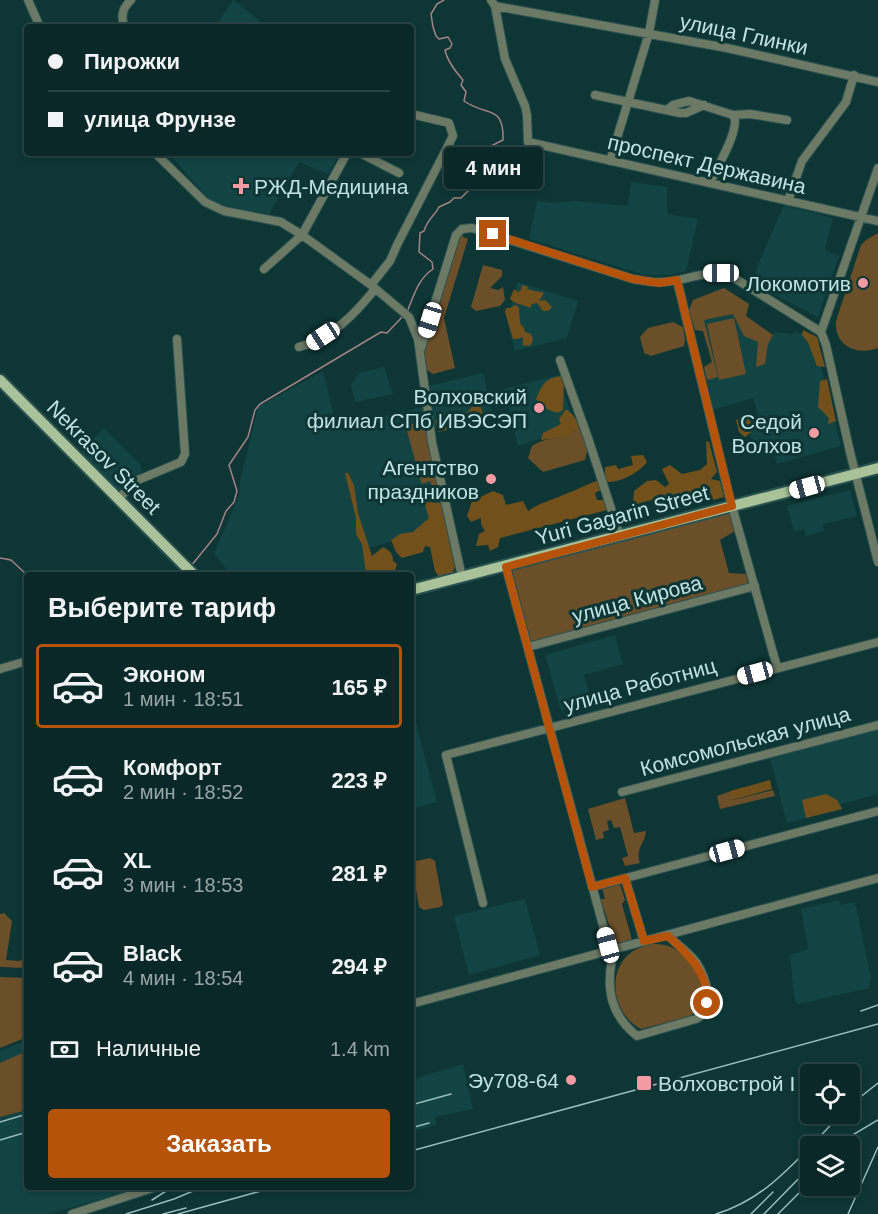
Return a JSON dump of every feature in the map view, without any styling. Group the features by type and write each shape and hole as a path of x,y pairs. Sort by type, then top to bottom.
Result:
{"main road":[{"name":"Nekrasov Street","path":"2,387 192,572"},
{"name":"Yuri Gagarin Street","path":"414,589 878,468"}],"street":[{"path":"28,0 39,24"},
{"path":"123,24 121,17 124,6 131,0"},
{"path":"610,160 649,33 655,0"},
{"name":"улица Глинки","path":"493,3 878,81"},
{"name":"проспект Державина","path":"493,3 506,59 525,106 528,142 878,221"},
{"path":"788,201 802,161 846,102 854,75"},
{"path":"595,95 686,113 705,104"},
{"path":"667,110 682,101 690,100 733,115 750,114 787,120"},
{"path":"299,347 312,344 345,323 360,309 394,254 453,136 449,123 414,115"},
{"path":"710,183 736,124 736,118 733,115"},
{"path":"158,156 173,169"},
{"path":"163,156 192,190 217,209 281,222 373,287 409,318 418,339 432,442 462,577"},
{"path":"264,269 302,235 344,156"},
{"path":"366,156 399,173"},
{"path":"821,332 878,168"},
{"path":"420,353 456,236 462,229 472,228 633,279 659,283 704,273 721,273 731,276 821,332 878,562"},
{"path":"677,280 732,506 777,667"},
{"path":"118,499 138,480 181,462 185,454 177,339"},
{"path":"560,360 620,536"},
{"path":"506,567 610,950 612,959 609,991 624,1025 637,1035 700,1017 707,1003 706,986 696,963 668,936"},
{"name":"улица Кирова","path":"528,647 755,586"},
{"name":"улица Работниц","path":"483,903 446,755 878,642"},
{"path":"0,669 24,662"},
{"name":"Комсомольская улица","path":"622,792 878,725"},
{"path":"592,887 878,811"},
{"path":"625,878 644,941"},
{"path":"414,1003 878,878"},
{"path":"72,1214 147,1190"}],"shaded area":[{"path":"234,0 263,24 217,24"},
{"name":"РЖД-Медицина","path":"171,156 338,156 328,174 299,162 269,214 219,205 208,198"},
{"path":"631,182 667,187 667,214 698,219 686,271 671,275 644,275 529,239 537,201 553,203 575,201 628,206"},
{"path":"784,205 833,218 825,250 839,256 818,317 752,283"},
{"name":"Локомотив","path":"878,233 878,348 855,350 843,343 839,337 836,321 861,245"},
{"path":"459,237 468,239 444,318 455,368 433,374 423,367 423,357"},
{"path":"483,265 502,270 502,276 490,288 498,290 503,287 505,300 500,306 476,311 471,307"},
{"path":"518,282 578,301 567,338 515,351 507,321"},
{"path":"522,285 528,287 527,289 544,293 539,301 545,300 552,307 548,311 543,311 537,303 532,304 530,308 512,301 510,299 514,289 518,292"},
{"path":"724,288 749,304 746,316 773,335 774,332 792,334 796,332 813,335 841,446 777,464 774,452 768,453 760,446 753,447 749,431 774,424 772,418 757,421 757,410 753,398 713,410 704,367 712,362 703,331 695,330 689,310 693,300"},
{"path":"724,288 749,304 746,316 773,335 768,344 765,364 756,367 758,342 744,336 733,314 704,320 718,377 707,380 704,367 712,362 703,331 695,330 689,310 693,300"},
{"path":"515,305 519,307 520,323 533,339 531,345 523,346 523,337 513,339 505,312 506,308"},
{"path":"734,318 746,374 719,380 707,324"},
{"path":"673,322 683,327 684,346 651,356 644,353 640,337 648,328"},
{"path":"803,330 817,337 825,367 817,366 808,342 802,335"},
{"path":"384,367 393,394 355,402 351,385 359,373"},
{"path":"323,371 338,431 338,426 423,407 448,525 368,548 374,572 228,572 214,553 239,496 240,482 258,407"},
{"path":"483,373 493,416 434,429 429,386"},
{"name":"Волховский филиал СПб ИВЭСЭП","path":"558,375 576,427 518,446 504,389"},
{"path":"561,376 564,380 563,410 557,413 544,408 536,399 545,383 551,378"},
{"path":"827,379 836,421 828,424 829,418 818,407 820,381"},
{"path":"472,407 481,407 483,416 480,421 439,432 435,421 446,413 454,411 467,413"},
{"path":"566,409 580,426 567,435 541,440 543,433 561,424 559,419"},
{"path":"748,417 773,417 775,423 766,429 762,424 745,437 739,432 736,420"},
{"path":"425,422 440,492 435,494 430,481 422,484 406,427"},
{"path":"580,426 588,448 585,460 543,472 528,458 532,446 544,440 569,434"},
{"path":"104,428 140,464 142,472 120,491 81,451"},
{"path":"706,441 709,442 717,472 711,479 720,481 724,497 713,500 710,491 678,499 666,505 665,502 657,505 655,499 633,505 634,491 647,481 656,480 665,487 669,484 662,469 670,465 682,474 700,470 707,464"},
{"path":"643,455 647,462 639,470 622,479 605,482 605,467 616,465 618,469 633,465 631,456"},
{"path":"345,473 348,473 354,485 358,513 372,556 383,547 389,551 393,561 397,564 395,572 366,572 362,544 356,534 356,518"},
{"path":"599,480 601,490 595,493 597,500 605,500 607,510 500,538 498,547 490,551 488,545 476,546 479,534 485,531 481,518 471,522 467,516 472,501 493,491 503,495 506,505 523,501 528,511"},
{"path":"850,490 857,516 823,524 824,531 806,536 804,529 794,532 787,506"},
{"path":"424,502 441,503 456,564 452,574 439,577 435,571 430,547 425,546 423,552 402,558 396,552 391,540 400,534 413,532 429,518"},
{"path":"730,512 735,531 720,540 729,573 746,574 749,586 532,645 512,570"},
{"path":"615,635 623,664 584,675 592,702 561,711 545,655"},
{"path":"414,716 437,802 414,808"},
{"path":"878,729 878,794 841,804 842,809 787,823 770,758"},
{"path":"770,780 772,789 732,800 730,791"},
{"path":"773,790 775,796 720,809 717,796 731,791 733,800"},
{"path":"826,794 837,800 842,809 806,818 802,800"},
{"path":"625,798 634,833 646,831 639,850 640,863 625,866 622,858 628,856 620,827 614,828 611,820 607,821 609,830 603,832 604,838 596,840 588,809"},
{"path":"430,858 435,861 443,905 440,907 424,910 419,907 414,878 416,861"},
{"path":"620,884 625,900 622,904 632,940 613,946 608,932 611,931 599,899 605,899 602,888"},
{"path":"525,899 540,955 469,975 454,916"},
{"path":"839,900 841,905 854,902 856,907 871,977 869,988 799,1004 795,1001 790,955 808,949 801,909"},
{"path":"4,913 12,921 6,960 20,961 24,958 24,968 0,967 0,914"},
{"path":"650,944 670,947 689,962 700,981 701,1001 697,1010 688,1017 641,1029 632,1023 619,1005 615,984 617,973 629,954"},
{"path":"0,977 24,978 24,1038 0,1048"},
{"path":"24,1041 24,1190 134,1190 48,1214 0,1214 0,1051"},
{"path":"24,1052 24,1111 0,1117 0,1063"},
{"path":"463,1064 473,1109 435,1117 436,1125 414,1131 414,1079"}],"waterway":[{"path":"407,312 420,283 433,269 432,262 419,252 420,233 424,231 439,207 454,198 461,198 470,189 470,183 486,166 491,146 503,140 503,129 497,116 464,101 466,92 461,85 463,80 450,62 445,50 452,44 448,37 439,39 436,36 431,14 437,4 444,0"},
{"path":"191,566 217,534 226,511 234,502 237,491 229,465 248,437 255,410 260,404 381,332 387,333 404,315"},
{"path":"0,558 11,560 24,572"}],"railway":[{"path":"861,1011 878,1005"},
{"path":"414,1150 878,1024"},
{"path":"860,1097 878,1083"},
{"path":"414,1104 451,1094"},
{"path":"0,1122 24,1115"},
{"path":"851,1136 878,1120"},
{"path":"414,1127 429,1123"},
{"path":"820,1136 832,1124"},
{"path":"0,1140 24,1133"},
{"path":"848,1214 878,1147"},
{"path":"716,1214 744,1203 768,1187 800,1157"},
{"path":"764,1214 800,1177"},
{"path":"152,1200 168,1190"},
{"path":"126,1214 195,1190"},
{"path":"178,1214 265,1190"},
{"path":"751,1214 773,1192"},
{"path":"778,1214 800,1192"},
{"path":"163,1214 186,1208"}],"place":[{"name":"РЖД-Медицина","path":"241,186"},
{"name":"Локомотив","path":"863,283"},
{"name":"Волховский филиал СПб ИВЭСЭП","path":"539,408"},
{"name":"Седой Волхов","path":"814,433"},
{"name":"Агентство праздников","path":"491,479"},
{"name":"Эу708-64","path":"571,1080"},
{"name":"Волховстрой I","path":"644,1083"}],"route":[{"path":"493,234 633,279 659,283 677,280 732,506 506,567 592,887 625,878 644,941 668,936 686,952 696,963 706,986 707,1003"}]}
